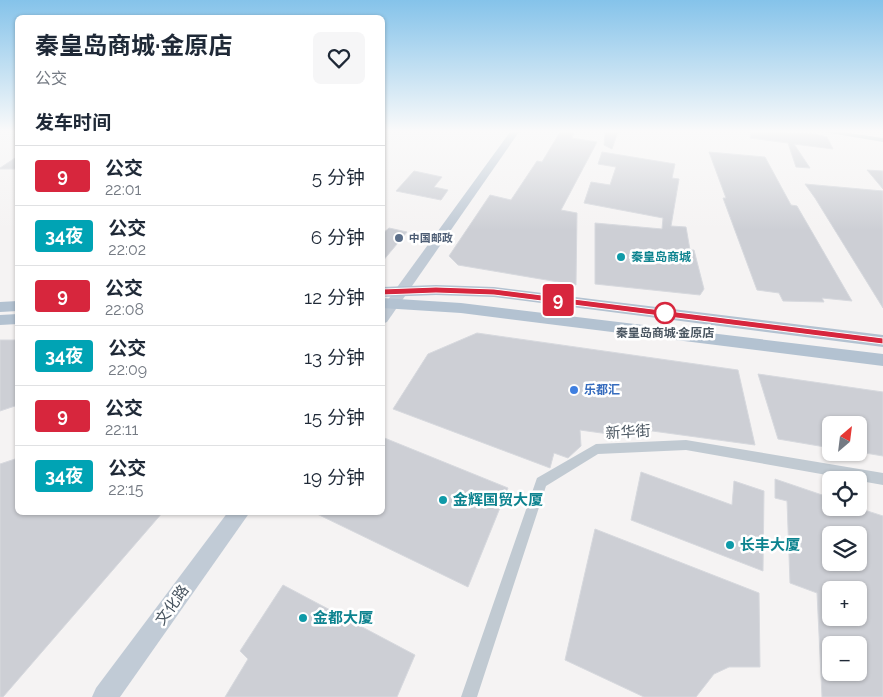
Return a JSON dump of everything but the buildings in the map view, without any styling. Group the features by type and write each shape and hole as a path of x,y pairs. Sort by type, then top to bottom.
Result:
{"main road":[{"path":"385,311 390,297 490,165"},
{"path":"390,297 494,292 883,341"},
{"path":"390,297 490,312 883,360"},
{"path":"0,307 15,306"},
{"path":"0,320 15,320"},
{"name":"文化路","path":"105,697 238,515"}],"street":[{"name":"新华街","path":"469,697 541,482 596,449 686,445 883,479"}],"bus line":[{"name":"9","path":"385,292 436,290 494,292 883,341"}],"place":[{"name":"中国邮政","path":"399,238"},
{"name":"秦皇岛商城","path":"621,257"},
{"name":"秦皇岛商城·金原店","path":"665,313"},
{"name":"乐都汇","path":"574,390"},
{"name":"金辉国贸大厦","path":"443,500"},
{"name":"长丰大厦","path":"730,545"},
{"name":"金都大厦","path":"303,618"}]}
